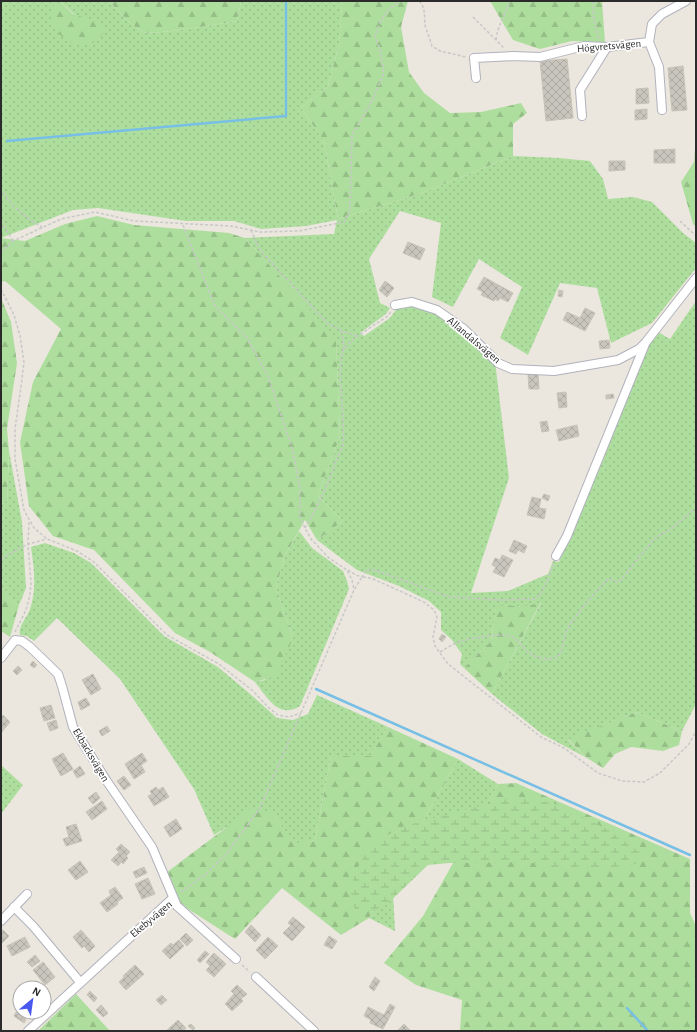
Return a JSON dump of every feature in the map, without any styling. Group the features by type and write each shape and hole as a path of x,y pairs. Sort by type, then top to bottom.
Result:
{"street":[{"name":"Högvretsvägen","path":"662,110 659,67 649,42 652,24 662,14 686,1"},
{"name":"Högvretsvägen","path":"474,58 514,56 540,57 584,46 604,47 649,42"},
{"path":"582,116 580,90 604,47"},
{"path":"474,58 476,78"},
{"name":"Allandalsvägen","path":"395,304 412,302 437,310 464,329 498,363 512,369 554,371 618,360 638,349 646,342 696,278"},
{"name":"Allandalsvägen","path":"556,556 567,536 646,342"},
{"path":"1,658 15,640"},
{"name":"Ekbacksvägen","path":"15,640 22,641 30,647 58,674 73,727 106,780 152,847 173,898"},
{"path":"1,921 27,894"},
{"name":"Ekebyvägen","path":"28,1031 173,898 177,906 236,959"},
{"path":"14,907 33,926 80,982"},
{"path":"256,977 314,1031"},
{"path":"301,1031 306,1024"}],"path":[{"path":"1,252 13,241 42,227 61,219 95,212 134,221 231,226 260,232 299,231 344,222 350,210 352,135 373,99 384,73 380,50 375,36 380,22 390,8 401,1"},
{"path":"420,1 425,12 425,23 432,46 440,51 474,58"},
{"path":"496,40 496,32 510,1"},
{"path":"594,1 594,15 604,47"},
{"path":"473,17 514,56"},
{"path":"1,133 1,148"},
{"path":"1,188 11,203 28,219 42,227"},
{"path":"1,221 13,241"},
{"path":"680,221 696,236"},
{"path":"183,224 215,306 247,338 268,376 292,448 300,487 300,517 311,539 329,558 356,576 371,578 424,602 434,610 437,617 433,637 435,646 448,664 541,737 564,748 598,773 622,781 644,782 660,773 690,744 696,731"},
{"path":"251,230 260,250 327,323 342,331 358,336"},
{"path":"1,289 14,315 20,336 24,362 15,430 15,460 24,510 34,528 46,539 77,551 94,562 167,635 219,664 278,715 289,717 301,713"},
{"path":"344,349 358,336 388,316 395,304"},
{"path":"305,528 330,479 343,444 340,360 344,349 342,331"},
{"path":"440,652 461,641 488,636 509,636 517,640 532,656 555,659 562,649 566,632 572,622 606,581 610,579 617,582 621,580 653,540 671,529 696,508"},
{"path":"15,640 16,631 26,610 30,595 31,583 28,544 29,520"},
{"path":"1,559 28,544 46,539"},
{"path":"173,898 205,875 227,853 260,808 354,590 366,570 375,570 449,597 534,600 540,595 547,582 556,556"},
{"path":"347,570 352,580 354,590"},
{"path":"236,959 256,977"}],"green space":[{"path":"1,1 109,1 134,26 143,32 149,33 173,31 237,21 241,1 342,1 339,45 328,86 301,108 324,141 338,219 422,193 513,156 590,161 603,179 608,199 633,197 652,202 683,233 696,243 696,268 652,323 611,343 597,288 560,283 528,355 500,338 522,287 479,259 453,307 432,297 441,223 400,211 369,259 380,303 390,308 386,314 360,333 364,336 390,318 398,307 414,305 426,308 448,320 468,335 495,361 509,478 471,593 508,591 548,574 553,561 559,562 605,448 650,344 658,332 670,339 696,301 696,704 682,731 636,712 568,740 587,758 542,734 492,694 541,603 530,606 496,607 491,641 464,668 460,664 462,654 452,640 441,630 441,612 429,601 399,586 357,570 317,540 343,521 318,496 340,436 336,340 245,238 334,234 337,220 306,226 261,229 234,221 186,221 98,208 73,210 1,238","holes":["61,2 100,38 90,44 76,44"]},
{"path":"109,1 241,1 237,21 173,31 149,33 143,32 134,26"},
{"path":"342,1 408,1 401,27 409,72 424,93 450,113 481,112 521,103 527,113 513,124 513,156 422,193 338,219 324,141 301,108 328,86 339,45"},
{"path":"490,1 602,1 605,42 572,41 540,49 513,40"},
{"path":"61,2 73,14 92,20 105,27 100,38 94,42 80,44 73,43 61,35 52,25 51,7"},
{"path":"696,134 696,227 693,224 681,182 694,162"},
{"path":"97,216 134,225 229,233 245,238 336,339 340,436 318,496 343,521 317,540 305,520 285,555 276,588 293,638 276,676 255,682 210,652 175,633 94,550 53,536 29,506 20,442 33,382 61,329 5,281 1,282 1,238 25,241 65,224"},
{"path":"1,298 11,322 17,363 7,429 9,451 7,501 1,504"},
{"path":"9,451 22,522 26,588 19,605 7,596 1,579 1,504 7,501"},
{"path":"299,531 312,548 343,571 349,589 300,706 293,710 286,710 280,709 274,705 255,682 265,680 293,638 276,588 285,555"},
{"path":"45,543 74,553 91,563 164,636 218,667 277,718 293,720 308,714 317,695 388,727 370,756 331,756 315,840 294,844 273,814 227,827 214,835 194,789 120,679 57,618 34,641 27,636 20,635 21,625 29,612 34,594 34,571 31,547"},
{"path":"1,579 7,596 19,605 10,637 1,631"},
{"path":"541,602 492,694 464,668 491,641 496,606 529,606"},
{"path":"636,712 682,731 679,745 663,751 631,747 615,754 603,768 587,758 568,739"},
{"path":"388,727 458,759 369,918 341,935 282,888 235,939 188,909 180,902 166,873 252,808 273,814 294,843 315,840 331,756 370,756"},
{"path":"458,759 498,784 456,859 439,852 393,893 395,931 369,918"},
{"path":"1,765 23,785 1,814"},
{"path":"516,783 690,859 690,913 696,926 696,1031 460,1031 462,1000 416,985 384,963 423,916 498,784"},
{"path":"514,797 553,803 607,829 641,853 640,862 627,868 591,869 565,869 528,862 449,863 428,865 382,909 357,911 350,903 354,874 370,846 401,827"},
{"path":"76,994 110,1031 38,1031 49,1020 52,1020 52,1017"}],"building":[{"path":"567,59 573,118 546,121 540,61"},
{"path":"683,66 687,110 672,111 668,68"},
{"path":"648,88 649,103 636,104 636,89"},
{"path":"647,109 647,119 635,120 635,110"},
{"path":"675,149 675,163 654,163 654,150"},
{"path":"609,161 625,161 625,170 609,171"},
{"path":"408,242 425,249 420,260 403,253"},
{"path":"484,277 513,293 508,302 500,298 498,301 495,299 494,301 481,295 483,292 477,289"},
{"path":"385,281 394,288 387,297 379,290"},
{"path":"559,290 563,291 562,297 558,296"},
{"path":"585,308 595,313 585,331 563,320 567,312 580,318"},
{"path":"609,340 610,348 600,349 599,341"},
{"path":"538,373 539,389 529,389 528,374"},
{"path":"566,392 567,407 559,408 557,393"},
{"path":"613,394 614,398 606,399 606,395"},
{"path":"547,421 549,431 542,432 540,422"},
{"path":"577,425 579,436 559,441 556,430"},
{"path":"544,494 550,496 548,501 542,498"},
{"path":"532,497 541,499 539,508 546,509 544,519 527,515"},
{"path":"514,540 527,546 524,553 518,550 516,554 509,551"},
{"path":"502,555 513,560 504,577 493,572 496,567 492,565 495,558 500,560"},
{"path":"442,634 446,637 442,642 439,639"},
{"path":"33,661 37,665 34,668 30,665"},
{"path":"18,666 22,670 17,675 13,671"},
{"path":"93,674 101,689 91,695 82,680"},
{"path":"86,698 90,705 81,710 78,702"},
{"path":"51,705 55,718 44,721 40,708"},
{"path":"3,715 10,722 1,733 1,717"},
{"path":"56,720 58,728 50,731 47,723"},
{"path":"107,726 110,731 102,736 99,731"},
{"path":"63,753 73,769 61,776 52,759"},
{"path":"142,753 147,761 141,765 145,772 134,779 125,764"},
{"path":"80,766 85,774 77,778 73,771"},
{"path":"124,776 131,785 124,790 117,781"},
{"path":"156,787 158,790 163,787 169,797 154,806 148,796 152,794 150,791"},
{"path":"96,792 100,798 93,804 88,798"},
{"path":"102,801 107,809 92,820 86,812"},
{"path":"176,819 182,829 170,837 164,827"},
{"path":"76,824 82,841 66,846 63,839 69,837 66,827"},
{"path":"121,844 130,852 126,856 128,858 123,864 121,862 118,866 111,860 119,852 116,849"},
{"path":"80,861 88,872 76,880 68,870"},
{"path":"144,867 147,873 136,878 133,872"},
{"path":"148,878 155,894 142,899 135,884"},
{"path":"115,887 123,898 117,902 118,904 107,912 100,903 111,895 109,891"},
{"path":"293,917 305,927 292,941 283,933 291,925 288,923"},
{"path":"251,925 261,935 255,942 245,932"},
{"path":"3,930 9,936 1,944 1,932"},
{"path":"81,930 95,946 89,952 84,946 82,948 73,937"},
{"path":"186,933 193,940 187,946 180,939"},
{"path":"329,936 337,941 332,949 324,945"},
{"path":"25,937 30,947 12,956 7,946"},
{"path":"268,937 278,946 265,959 256,950"},
{"path":"179,940 184,946 170,959 162,951 171,943 173,945"},
{"path":"205,951 209,954 200,963 197,960"},
{"path":"214,953 226,964 214,977 206,970 210,966 206,962"},
{"path":"35,955 40,961 32,967 27,962"},
{"path":"43,962 55,977 51,980 41,980 33,970"},
{"path":"135,965 144,974 126,990 119,982"},
{"path":"375,977 380,981 374,991 369,987"},
{"path":"237,985 247,994 241,999 243,1001 232,1011 225,1004 234,994 231,991"},
{"path":"90,991 97,998 94,1002 87,995"},
{"path":"162,995 167,1000 161,1005 156,1000"},
{"path":"390,1004 395,1007 383,1029 370,1023 371,1020 364,1016 368,1007 384,1015"},
{"path":"101,1005 108,1013 103,1017 96,1010"},
{"path":"178,1020 186,1028 183,1031 166,1031"},
{"path":"191,1024 195,1028 193,1030 188,1026"},
{"path":"404,1024 411,1031 397,1031"}],"waterway":[{"path":"7,141 286,116 286,1"},
{"path":"316,689 690,855"},
{"path":"627,1008 648,1031"}]}
